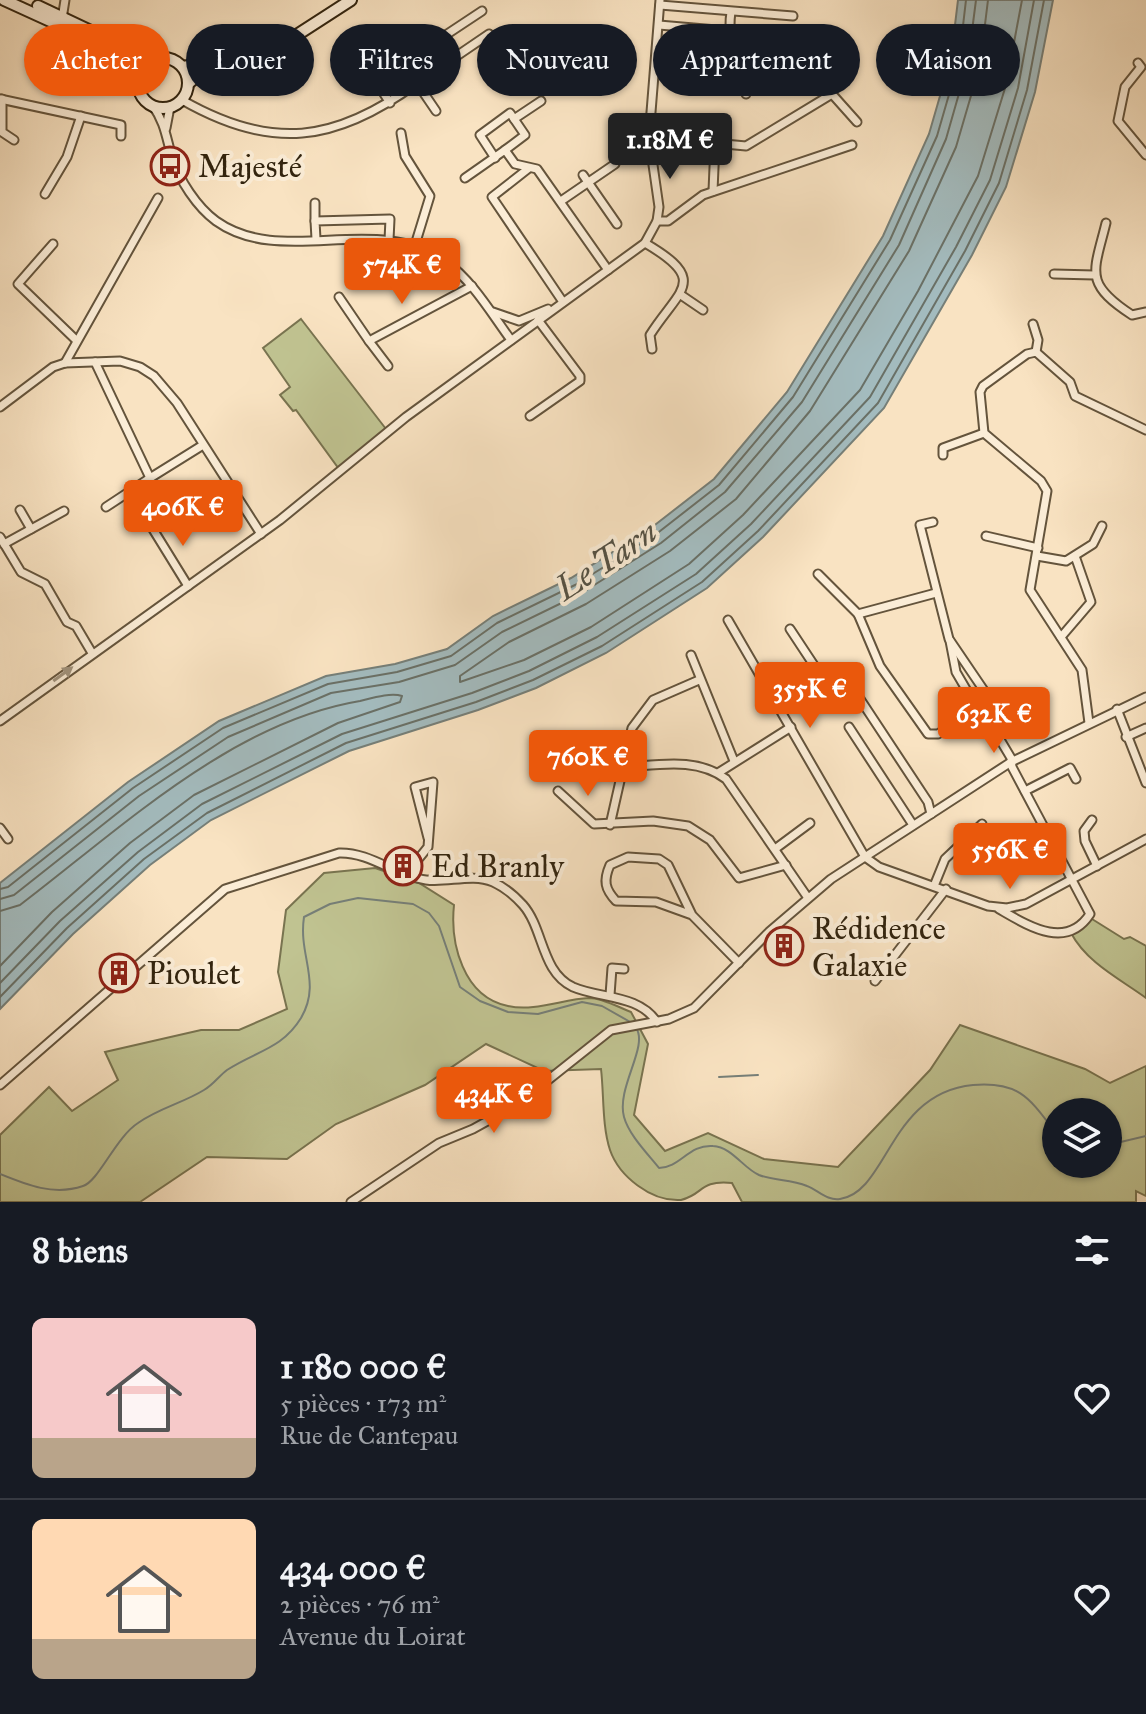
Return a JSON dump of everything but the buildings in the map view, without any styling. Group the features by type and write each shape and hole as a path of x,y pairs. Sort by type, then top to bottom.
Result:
{"main road":[{"path":"4,0 71,24"},
{"path":"24,0 69,24"},
{"path":"300,24 340,0"},
{"path":"314,24 351,0"},
{"path":"170,59 183,67 186,75"},
{"path":"142,96 153,106 170,107 182,100 186,90"}],"street":[{"path":"62,20 65,0"},
{"path":"659,24 660,3 793,16"},
{"path":"461,25 482,11"},
{"path":"729,24 731,12"},
{"path":"1138,63 1141,67 1125,87 1118,121 1146,155"},
{"path":"0,721 261,534 406,417 645,243 657,221 659,207 649,137 653,92"},
{"path":"385,96 390,103"},
{"path":"182,100 228,124 282,136 345,126 399,96"},
{"path":"426,96 436,111"},
{"path":"649,137 715,144 753,144 829,96"},
{"path":"834,96 857,122"},
{"path":"14,140 2,132 1,99 121,125 121,136"},
{"path":"514,119 541,101"},
{"path":"153,106 166,128 172,158 187,189 216,221 252,238 389,240 415,245 443,259 472,286 511,340"},
{"path":"166,128 170,107"},
{"path":"465,178 495,158 525,135 510,113 480,135 495,158"},
{"path":"45,194 67,157 81,116"},
{"path":"401,133 405,156 430,196 415,245"},
{"path":"713,191 715,144"},
{"path":"657,221 668,221 713,191 852,145"},
{"path":"561,201 585,179 615,164 620,146"},
{"path":"505,150 515,164 543,174 608,270"},
{"path":"529,168 492,197 563,302"},
{"path":"585,179 617,224"},
{"path":"65,363 158,198"},
{"path":"315,203 316,239"},
{"path":"315,221 390,219 389,240"},
{"path":"1094,275 1106,223"},
{"path":"645,243 669,257 681,270 681,295 650,335 652,349"},
{"path":"53,244 18,284 76,340"},
{"path":"1054,274 1094,275 1126,312 1132,315 1146,312"},
{"path":"369,341 472,286"},
{"path":"681,295 703,310"},
{"path":"339,297 388,366"},
{"path":"491,311 519,321 563,302"},
{"path":"530,416 580,381 580,376 538,320"},
{"path":"1033,324 1038,340 1036,352"},
{"path":"1036,352 1070,382 1075,396 1142,428 1146,420"},
{"path":"1036,352 1027,354 983,386 980,392 984,433 1033,474 1047,491 1030,590 1032,598 1082,670 1089,723"},
{"path":"0,407 53,367 65,363 120,361 154,376 177,403 261,534"},
{"path":"95,362 150,478"},
{"path":"943,455 943,448 984,433"},
{"path":"106,507 203,445"},
{"path":"20,510 31,529"},
{"path":"64,511 2,540 21,572 45,584 67,622 76,626 92,653"},
{"path":"728,620 865,857 879,867 996,907 1029,925 1055,934 1078,928 1090,914 1011,762 956,672 920,525 933,522"},
{"path":"151,526 188,586"},
{"path":"986,536 1066,561 1093,544 1102,526"},
{"path":"1061,637 1091,602 1075,556"},
{"path":"818,574 858,614 880,666 928,734 938,734 978,707 987,695 949,639"},
{"path":"858,614 936,593"},
{"path":"790,629 829,688 858,696 928,802 931,814"},
{"path":"691,655 734,761"},
{"path":"610,825 632,728 653,700 699,680"},
{"path":"351,1202 364,1199 439,1143 473,1129 518,1104 611,1030 657,1022 691,1010 808,898 865,857 1011,762 1146,697"},
{"path":"1117,709 1146,783"},
{"path":"718,773 791,727"},
{"path":"849,727 913,825"},
{"path":"1126,737 1146,728"},
{"path":"624,767 698,764 718,773 808,898"},
{"path":"1025,791 1070,768 1076,779"},
{"path":"407,873 423,857 428,838 433,782 415,787 428,838"},
{"path":"558,791 594,824 653,821 688,826 710,840 739,878 786,865"},
{"path":"1092,820 1084,831 1085,841 1097,866"},
{"path":"775,849 810,823"},
{"path":"934,886 945,859 982,824"},
{"path":"0,828 8,839"},
{"path":"996,907 1026,904 1146,839"},
{"path":"0,1085 225,889 339,853 354,852 428,881 455,878 492,881 507,890 531,917 553,969 561,978 574,988 610,995 646,1010 657,1022"},
{"path":"692,915 656,902 616,901 608,892 604,880 610,865 628,857 659,859 675,874 692,915 739,963"},
{"path":"875,981 946,889"},
{"path":"610,995 612,968 624,969"}],"green space":[{"path":"301,319 386,429 339,469 296,410 293,411 280,395 290,387 263,348"},
{"path":"375,868 419,883 454,905 454,936 463,966 480,992 493,1001 528,1007 594,998 631,1012 648,1044 634,1115 665,1151 708,1133 764,1159 838,1167 930,1070 960,1025 1085,1069 1110,1083 1146,1066 1146,1196 1136,1191 1136,1202 742,1202 732,1183 721,1183 707,1185 681,1200 659,1197 638,1186 614,1160 606,1131 601,1069 544,1071 486,1044 425,1085 336,1124 287,1159 207,1157 140,1202 0,1202 0,1135 49,1087 72,1111 118,1080 105,1052 201,1030 239,1030 287,1009 278,972 286,910 324,873"},
{"path":"1092,919 1124,939 1130,937 1146,946 1146,998 1105,970 1078,944 1071,933"}],"water":[{"name":"Le Tarn","path":"958,0 1053,0 1035,92 1006,187 972,255 884,408 763,537 707,588 606,653 536,688 349,751 211,820 150,865 73,934 0,1009 0,883 128,782 219,721 326,676 395,664 447,649 493,616 571,578 651,528 714,479 787,392 883,236 929,134 940,96 1020,96 1020,24 955,24"}],"waterway":[{"path":"0,1174 51,1189 83,1186 89,1183 122,1138 138,1123 204,1090 227,1070 286,1037 301,1018 309,993 304,917 330,904 358,898 413,904 429,913 439,926 460,987 480,1001 508,1012 538,1014 582,1002 602,1006 632,1023"},
{"path":"636,1028 638,1045 624,1093 624,1117 634,1137 659,1168 673,1164 705,1146 720,1147 759,1175 801,1184 827,1197 840,1199 856,1192 869,1179 907,1123 924,1105 945,1092 973,1085 1002,1086 1022,1095 1042,1115"},
{"path":"719,1077 758,1075"},
{"path":"1122,1142 1146,1136"}],"place":[{"name":"Majesté","path":"170,166"},
{"name":"Ed Branly","path":"403,866"},
{"name":"Rédidence Galaxie","path":"784,946"},
{"name":"Pioulet","path":"119,973"}]}
